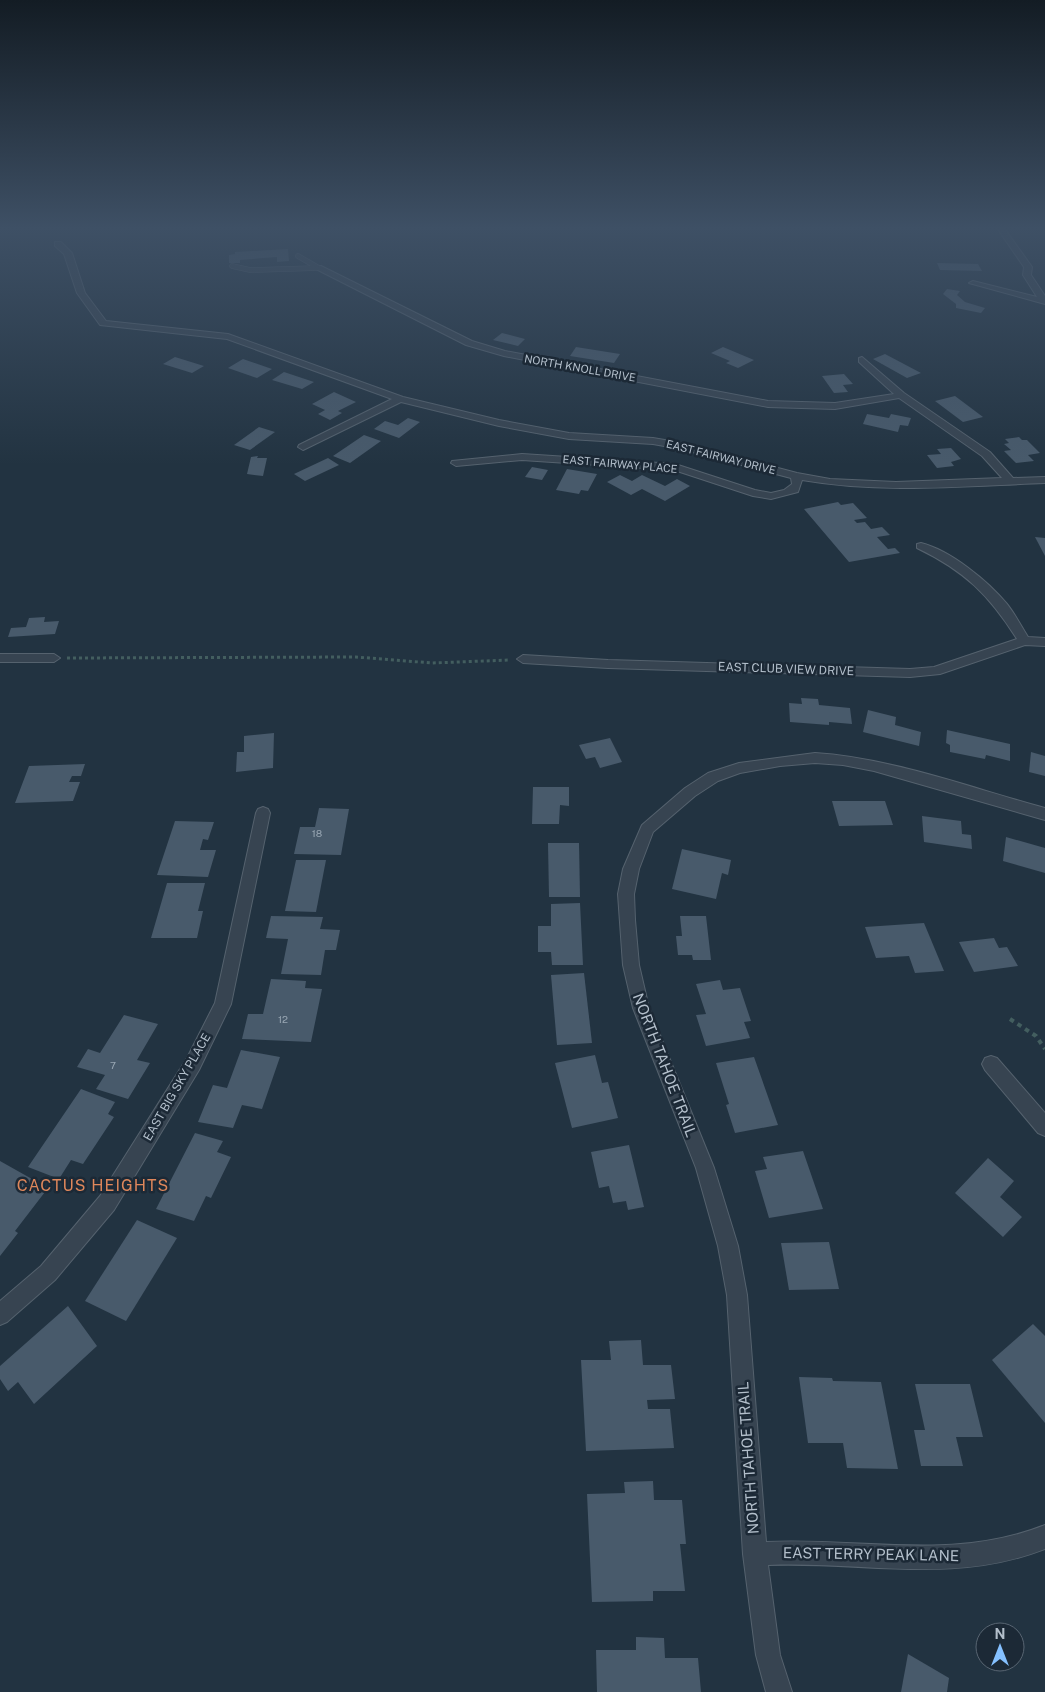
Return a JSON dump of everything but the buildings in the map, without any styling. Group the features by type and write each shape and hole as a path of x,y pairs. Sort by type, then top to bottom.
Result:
{"street":[{"name":"EAST FAIRWAY DRIVE","path":"91,307 103,323 228,337 400,399 526,429 569,436 653,441 682,446 796,476 856,484 896,485 1045,480"},
{"name":"NORTH KNOLL DRIVE","path":"399,307 478,345 548,363 768,404 803,408 838,407 902,394"},
{"path":"862,360 902,394 986,454 1010,481"},
{"path":"303,447 400,399"},
{"name":"EAST FAIRWAY PLACE","path":"456,463 522,458 674,467 753,493 771,496 794,490 797,484 796,476"},
{"path":"921,546 938,554 985,589 1000,605 1024,641"},
{"name":"EAST CLUB VIEW DRIVE","path":"523,659 608,664 910,672 935,671 1024,641 1045,642"},
{"path":"0,658 54,658"},
{"name":"NORTH TAHOE TRAIL","path":"779,1692 768,1654 755,1554 737,1295 728,1246 705,1168 641,1008 631,965 627,920 626,894 630,869 647,829 690,792 713,777 739,768 780,761 815,758 850,762 1045,814"},
{"name":"EAST BIG SKY PLACE","path":"0,1315 48,1273 107,1203 193,1064 224,1004 263,813"},
{"path":"991,1064 1045,1127"},
{"name":"EAST TERRY PEAK LANE","path":"755,1554 786,1551 925,1558 963,1556 1006,1550 1045,1537"}],"path":[{"path":"54,658 296,659 356,657 432,663 523,659"},
{"path":"1010,1019 1036,1036 1045,1049"}],"district":[{"name":"CACTUS HEIGHTS","path":"93,1185"}]}
